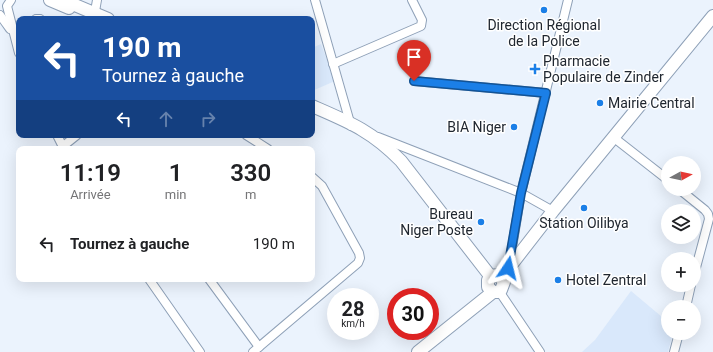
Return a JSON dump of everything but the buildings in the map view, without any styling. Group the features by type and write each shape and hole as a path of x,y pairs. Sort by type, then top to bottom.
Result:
{"highway":[{"path":"50,0 91,16"},
{"path":"63,0 92,16"},
{"path":"418,352 495,282 713,16"},
{"path":"315,108 351,126 395,164 495,282"},
{"path":"315,113 370,134 388,147 401,161 495,282"},
{"path":"409,352 495,282"}],"street":[{"path":"11,0 7,6 16,42"},
{"path":"94,16 97,0"},
{"path":"315,0 351,126"},
{"path":"333,64 421,26 422,20 412,0"},
{"path":"540,352 495,282 521,193 568,0"},
{"path":"0,15 13,34"},
{"path":"414,81 546,93"},
{"path":"370,134 521,193 553,211"},
{"path":"614,136 661,174"},
{"path":"65,146 74,138"},
{"path":"250,138 260,146"},
{"path":"211,282 256,350 358,263 360,258 359,253 322,186 315,180"},
{"path":"688,196 708,214 709,219 700,252"},
{"path":"151,282 200,352"},
{"path":"674,352 677,340"}],"shaded area":[{"path":"321,44 335,81 315,90 315,47"},
{"path":"631,291 661,316 661,340 671,340 668,352 582,352 595,340"}],"place":[{"name":"Direction Régional de la Police","path":"544,10"},
{"name":"Pharmacie Populaire de Zinder","path":"535,69"},
{"name":"Mairie Central","path":"600,103"},
{"name":"BIA Niger","path":"514,127"},
{"name":"Station Oilibya","path":"584,208"},
{"name":"Bureau Niger Poste","path":"481,222"},
{"name":"Hotel Zentral","path":"558,280"}],"route":[{"path":"414,81 546,93 521,193 508,268"}]}
